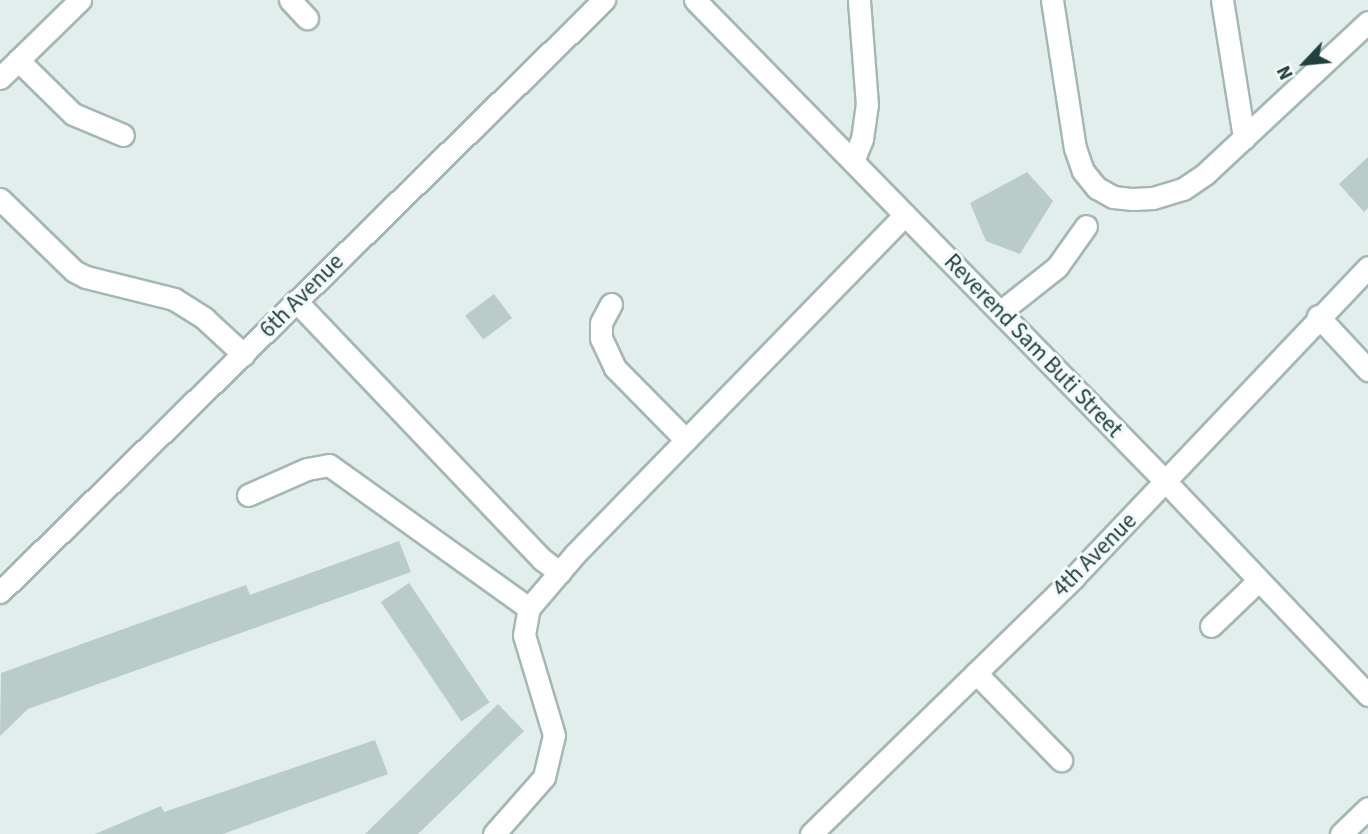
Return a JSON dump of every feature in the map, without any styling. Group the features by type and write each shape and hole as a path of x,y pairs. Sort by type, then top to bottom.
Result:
{"street":[{"path":"0,78 80,0"},
{"path":"290,0 307,18"},
{"name":"6th Avenue","path":"0,592 604,0"},
{"name":"Reverend Sam Buti Street","path":"695,0 1167,482 1368,695"},
{"path":"853,161 862,139 867,104 859,0"},
{"path":"1052,0 1075,148 1083,171 1097,188 1113,197 1133,199 1153,198 1183,188 1205,174 1368,22"},
{"path":"1222,0 1244,138"},
{"path":"19,60 73,114 123,135"},
{"path":"0,199 74,271 86,277 174,299 204,318 244,355"},
{"path":"495,834 544,777 554,735 524,635 529,608 686,440 905,215"},
{"path":"1000,312 1058,267 1086,226"},
{"name":"4th Avenue","path":"811,834 1167,482 1318,316 1367,269"},
{"path":"296,301 543,561 560,573"},
{"path":"611,304 601,323 601,330 615,368 686,440"},
{"path":"1318,316 1368,370"},
{"path":"248,495 307,470 329,465 529,608"},
{"path":"1212,626 1258,581"},
{"path":"976,673 1060,760"},
{"path":"1341,834 1368,808"}],"building":[{"path":"1368,157 1368,208 1364,212 1339,184"},
{"path":"1027,172 1053,201 1020,254 986,241 970,203"},
{"path":"494,294 512,318 483,340 465,316"},
{"path":"399,541 411,572 28,709 0,736 1,673 246,585 250,595"},
{"path":"409,583 490,702 461,721 381,602"},
{"path":"498,704 524,731 418,834 365,834"},
{"path":"375,740 388,774 223,834 95,834 161,806 164,812"}]}
